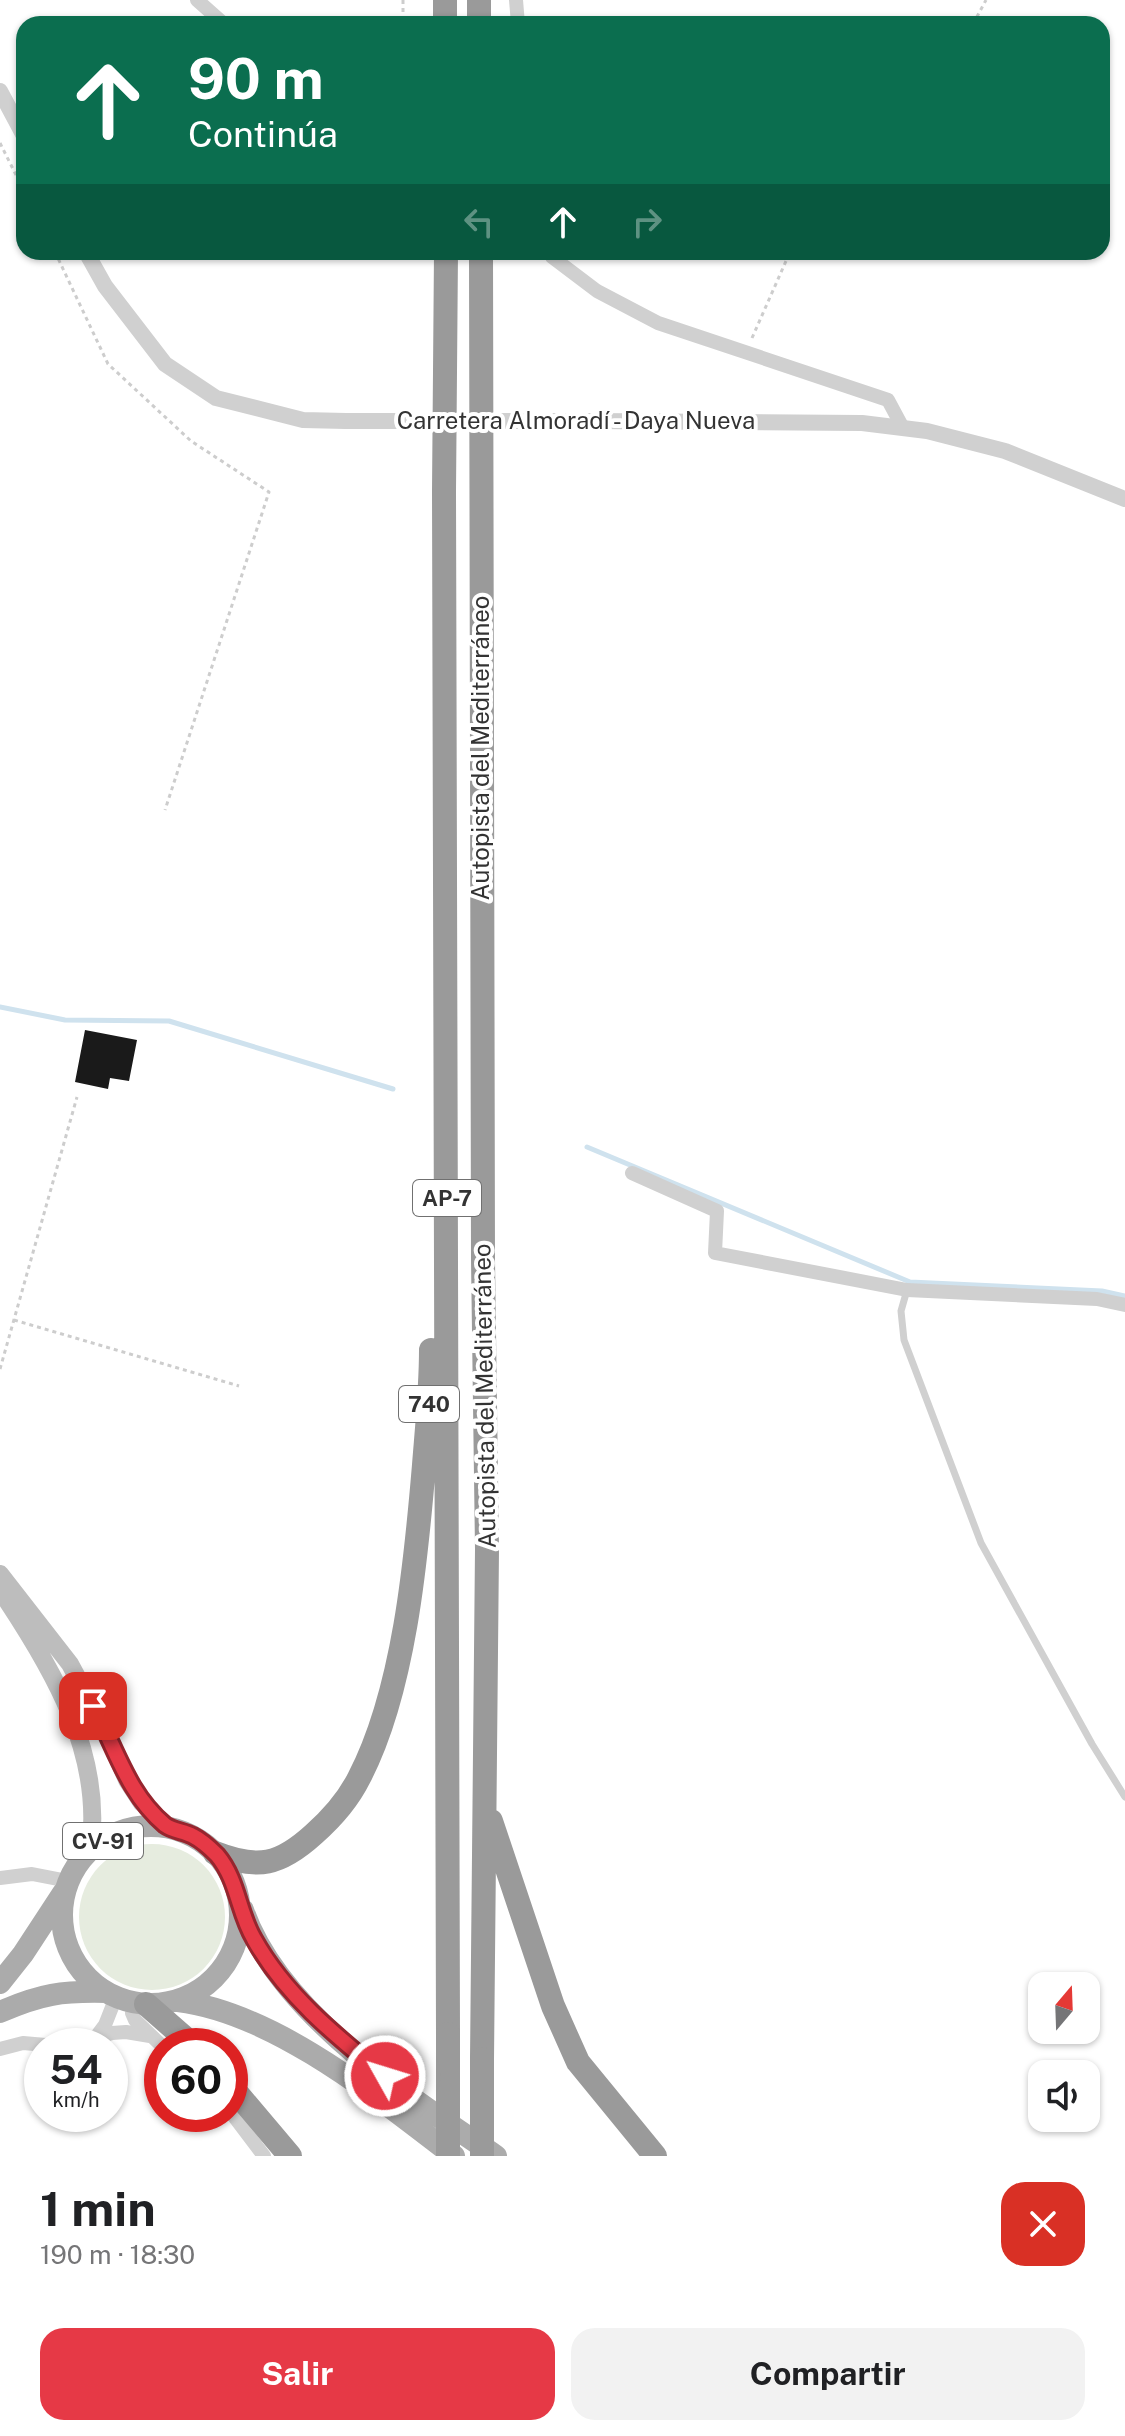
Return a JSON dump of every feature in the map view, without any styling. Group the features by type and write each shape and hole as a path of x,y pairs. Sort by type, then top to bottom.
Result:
{"highway":[{"name":"Autopista del Mediterráneo","path":"446,260 448,2156"},
{"name":"Autopista del Mediterráneo","path":"481,260 483,1244 487,1549 482,2156"},
{"name":"740","path":"215,1853 237,1862 261,1864 282,1858 301,1846 324,1826 358,1780 375,1744 386,1707 404,1628 419,1523 431,1372 436,1010 446,840"},
{"path":"485,1803 553,2006 578,2062 655,2156"},
{"path":"127,2002 167,2028"},
{"path":"248,2106 290,2156"}],"main road":[{"path":"0,1574 70,1664 104,1727 127,1780 142,1803 168,1827"},
{"path":"0,1590 54,1678 75,1725 87,1766 94,1810 90,1850"},
{"name":"CV-91","path":"0,1983 23,1954 77,1864 90,1850 113,1834 140,1826 168,1827 194,1836 215,1853 232,1876 252,1937 302,2003 409,2095 496,2156"},
{"name":"CV-91","path":"67,1885 62,1918 68,1947 83,1973 127,2002"},
{"name":"CV-91","path":"177,2001 200,1990 219,1973 233,1952 240,1928 240,1903"},
{"name":"CV-91","path":"0,2012 34,1997 67,1991 127,2002 203,2004 241,2018 293,2044 354,2082 454,2156"}],"street":[{"path":"197,0 215,16"},
{"path":"0,91 16,121"},
{"name":"Carretera Almoradí - Daya Nueva","path":"90,260 105,286 165,364 216,398 303,420 862,423 927,431 1005,451 1125,499"},
{"path":"556,260 597,291 658,323 888,400 903,428"},
{"path":"632,1173 717,1211 715,1253 907,1290 1097,1299 1125,1305"},
{"path":"0,1878 32,1874 67,1885"},
{"path":"114,2028 127,2002"},
{"path":"127,2002 135,2020 144,2030"},
{"path":"104,2028 127,2002"},
{"path":"0,2049 24,2043"},
{"path":"246,2132 264,2156"}],"lane":[{"path":"907,1290 901,1311 904,1340 981,1543 1092,1744 1125,1797"}],"path":[{"path":"0,143 16,175"},
{"path":"59,260 108,364 191,441 269,492 165,810"},
{"path":"745,352 786,260"},
{"path":"0,1369 77,1097"},
{"path":"14,1320 239,1386"}],"shaded area":[{"path":"152,1844 180,1849 204,1865 220,1889 225,1917 220,1945 204,1969 180,1985 152,1990 124,1985 100,1969 84,1945 79,1917 84,1889 100,1865 124,1849"}],"building":[{"path":"85,1030 137,1040 129,1081 110,1078 108,1089 75,1082"}],"waterway":[{"path":"0,1007 65,1020 169,1021 393,1089"},
{"path":"587,1147 910,1282 1102,1291 1125,1296"}],"route":[{"path":"93,1706 127,1780 142,1803 168,1827 194,1836 215,1853 232,1876 252,1937 273,1968 302,2003 385,2076"}]}
